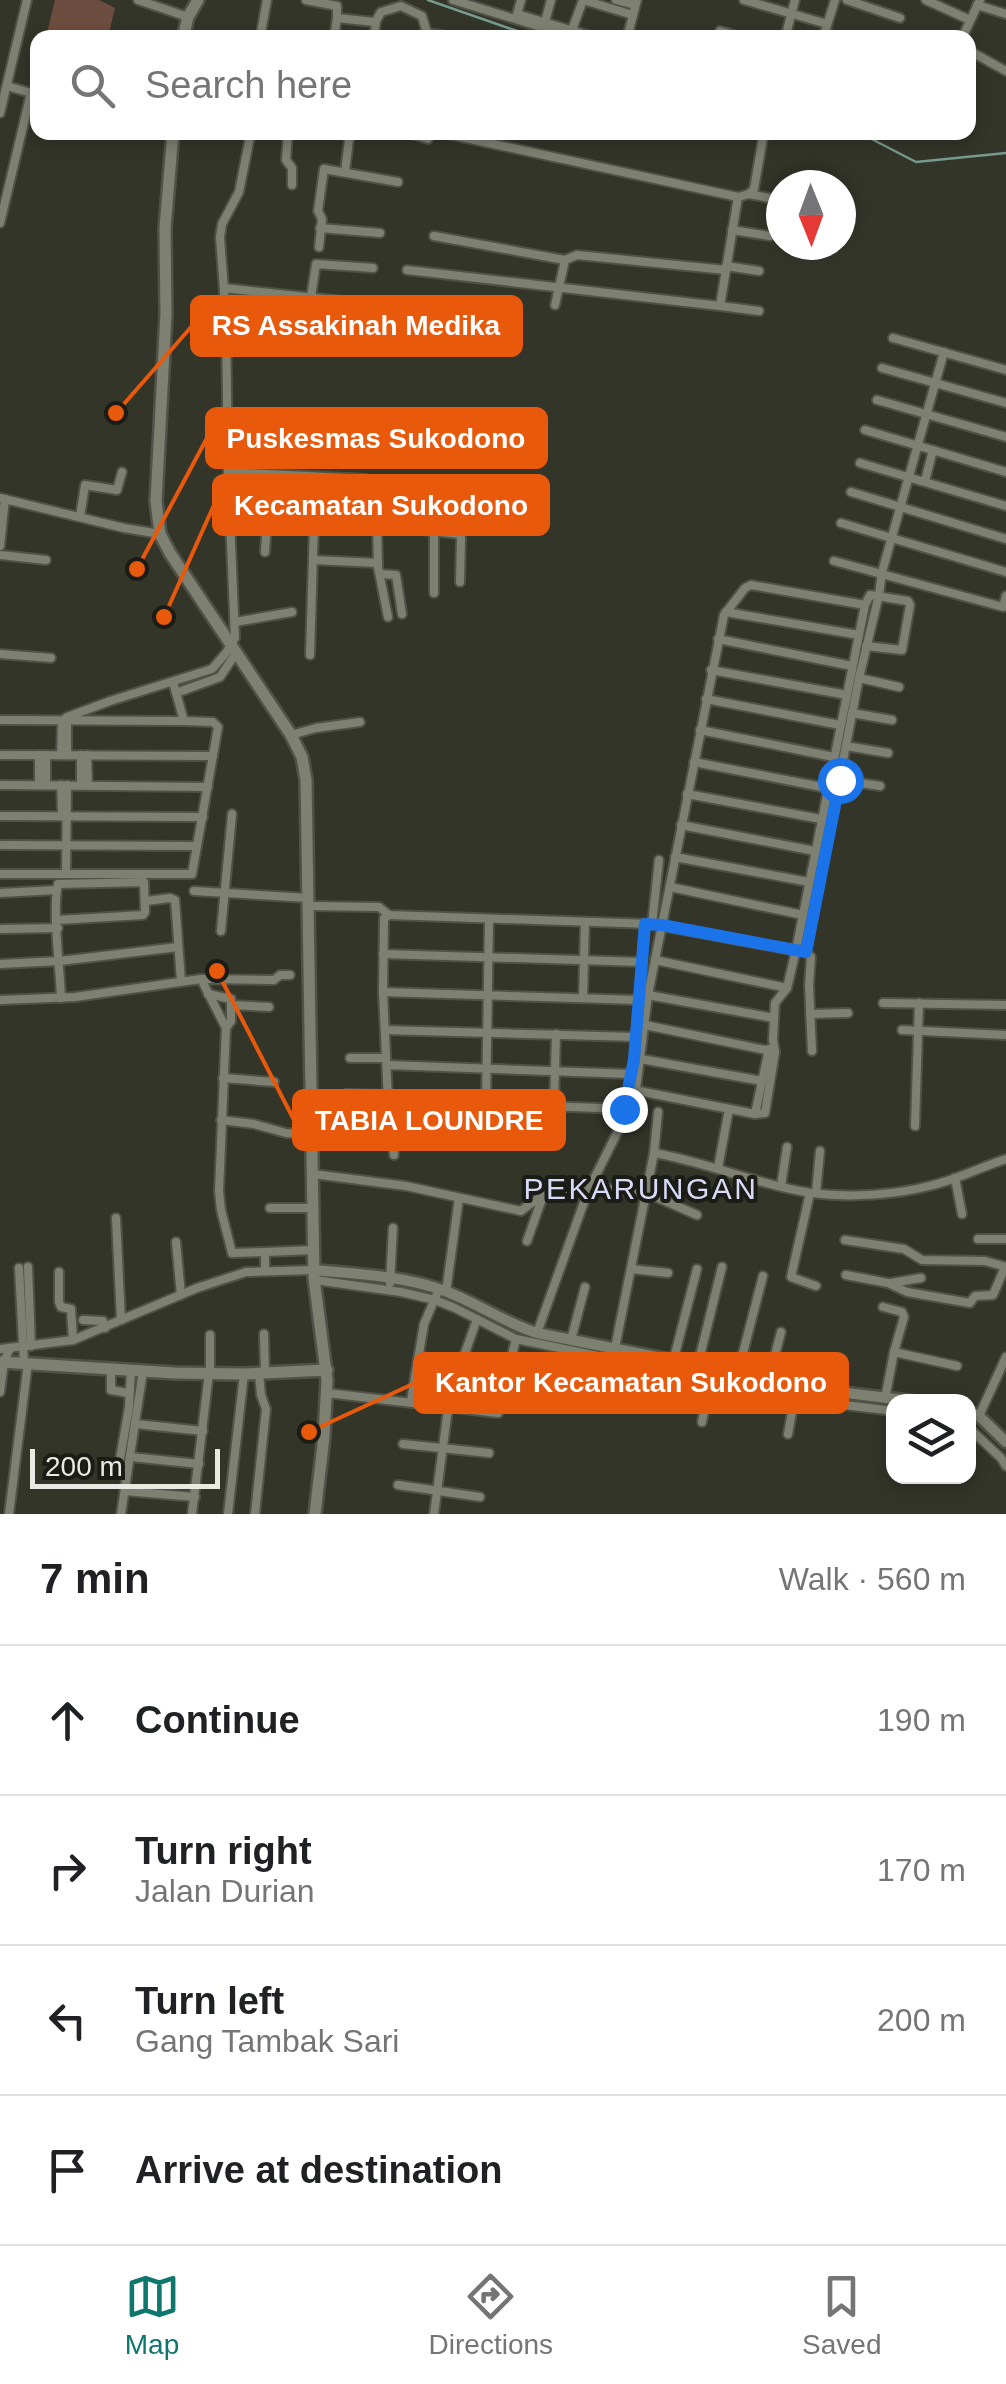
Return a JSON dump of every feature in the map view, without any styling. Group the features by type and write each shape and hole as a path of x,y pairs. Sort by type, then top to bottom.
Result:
{"main road":[{"path":"185,30 198,0"},
{"path":"172,140 165,228 166,314 156,500 160,534 291,735 302,757 306,780 314,1275 327,1370 316,1514"},
{"path":"5,1356 26,1355 112,1369 244,1374 327,1370"}],"street":[{"path":"0,114 27,0"},
{"path":"138,0 188,17"},
{"path":"261,30 267,0"},
{"path":"306,0 337,6 335,30"},
{"path":"454,0 560,30"},
{"path":"521,0 516,14 564,30"},
{"path":"545,22 551,0"},
{"path":"575,30 583,0 635,6"},
{"path":"616,0 635,6"},
{"path":"744,0 791,13 821,30"},
{"path":"787,30 795,0"},
{"path":"826,30 835,0"},
{"path":"847,0 900,18"},
{"path":"926,0 970,20"},
{"path":"375,30 381,12 402,2 422,16 426,30"},
{"path":"966,30 978,3 1006,14"},
{"path":"337,18 376,22"},
{"path":"976,54 1006,71"},
{"path":"6,86 30,93"},
{"path":"0,223 30,97"},
{"path":"220,677 234,649 236,635 221,230 239,192 249,140"},
{"path":"287,140 286,160 292,170 292,186"},
{"path":"345,171 349,140"},
{"path":"475,140 738,197 749,194 766,197"},
{"path":"749,194 754,189 763,140"},
{"path":"319,247 323,170 398,182"},
{"path":"720,306 738,197"},
{"path":"320,228 380,233"},
{"path":"732,230 766,235"},
{"path":"434,236 565,260 577,255 759,271"},
{"path":"556,305 565,260"},
{"path":"311,297 316,263 373,268"},
{"path":"407,270 759,311"},
{"path":"224,288 361,303 397,303"},
{"path":"279,294 280,332"},
{"path":"893,338 1006,370"},
{"path":"806,952 882,572 944,352"},
{"path":"882,368 1006,403"},
{"path":"877,400 1006,437"},
{"path":"228,426 354,430"},
{"path":"866,430 1006,472"},
{"path":"925,481 933,450"},
{"path":"860,463 1006,506"},
{"path":"80,517 86,485 118,490 122,472"},
{"path":"228,472 365,479 368,483 364,524"},
{"path":"851,492 1006,539"},
{"path":"229,498 260,500"},
{"path":"0,546 2,499 160,534"},
{"path":"230,516 267,522 377,525 461,535 460,582"},
{"path":"265,552 267,522"},
{"path":"842,523 1006,572"},
{"path":"310,654 314,524"},
{"path":"377,525 378,563 388,617"},
{"path":"434,530 434,593"},
{"path":"0,556 46,560"},
{"path":"313,560 378,563"},
{"path":"834,561 1003,607 1006,596"},
{"path":"380,574 396,574 402,614"},
{"path":"865,606 752,585 726,612 711,670 648,996 637,1090 764,1113 775,1003 787,988 796,950 865,606 869,595 910,602 902,650 866,646"},
{"path":"235,622 292,612"},
{"path":"726,612 859,635"},
{"path":"718,639 852,666"},
{"path":"176,693 234,649"},
{"path":"0,654 52,658"},
{"path":"212,669 220,677"},
{"path":"711,670 847,695"},
{"path":"65,720 173,682 187,684 220,677"},
{"path":"859,678 899,687"},
{"path":"173,682 184,721"},
{"path":"706,699 840,725"},
{"path":"110,701 116,721"},
{"path":"852,713 892,720"},
{"path":"0,720 184,721 218,725 193,872 0,874"},
{"path":"64,754 65,720"},
{"path":"291,735 360,722"},
{"path":"700,730 834,757"},
{"path":"846,746 888,753"},
{"path":"0,754 214,756"},
{"path":"42,755 43,785"},
{"path":"84,755 85,785"},
{"path":"694,762 827,788"},
{"path":"840,780 880,786"},
{"path":"0,785 208,787"},
{"path":"64,785 66,874"},
{"path":"687,794 821,819"},
{"path":"221,931 232,814"},
{"path":"0,816 202,817"},
{"path":"682,826 815,851"},
{"path":"0,845 197,846"},
{"path":"676,858 809,882"},
{"path":"538,1332 589,1189 618,1131 624,1109 659,860"},
{"path":"0,929 58,924 142,915 146,901 144,884 58,884 56,890 58,924 60,958 61,998"},
{"path":"670,887 803,915"},
{"path":"0,894 56,890"},
{"path":"194,890 379,907 389,914 662,925 806,952 812,960 812,1051"},
{"path":"146,901 174,900 182,981"},
{"path":"389,914 384,918 383,992 390,1101 624,1109"},
{"path":"486,1104 490,920"},
{"path":"583,998 584,922"},
{"path":"0,964 178,946"},
{"path":"383,954 642,962"},
{"path":"655,960 787,988"},
{"path":"0,1000 61,998 201,979 274,980 290,975"},
{"path":"201,979 226,1028 220,1204 231,1252 314,1250"},
{"path":"383,992 638,1000"},
{"path":"208,994 230,997 231,1021 226,1028"},
{"path":"648,996 774,1018"},
{"path":"883,1002 1006,1005"},
{"path":"914,1126 919,1004"},
{"path":"231,1006 269,1007"},
{"path":"810,1014 848,1013"},
{"path":"645,1025 772,1047"},
{"path":"385,1030 636,1037"},
{"path":"902,1030 1006,1034"},
{"path":"554,1106 556,1034"},
{"path":"755,1114 772,1047"},
{"path":"350,1058 631,1074"},
{"path":"641,1058 762,1081"},
{"path":"223,1078 274,1082"},
{"path":"346,1094 387,1095"},
{"path":"538,1106 539,1123"},
{"path":"718,1168 729,1109"},
{"path":"604,1398 647,1193 658,1112"},
{"path":"221,1120 254,1124 286,1134 312,1129 392,1128 394,1155"},
{"path":"781,1186 787,1147"},
{"path":"816,1286 791,1277 820,1151"},
{"path":"654,1153 781,1186 844,1195 934,1185 1006,1159"},
{"path":"313,1174 406,1186 521,1211 556,1191 647,1193 696,1215"},
{"path":"955,1178 962,1214"},
{"path":"527,1242 543,1196"},
{"path":"411,1401 420,1342 427,1316 439,1294 459,1198"},
{"path":"270,1208 313,1208"},
{"path":"116,1218 121,1320"},
{"path":"390,1285 392,1228"},
{"path":"978,1239 1006,1239"},
{"path":"845,1240 904,1249 922,1260 985,1261 1006,1267 993,1295 975,1296 970,1303 907,1292 888,1283 846,1275"},
{"path":"176,1242 181,1294"},
{"path":"265,1252 265,1270"},
{"path":"920,1293 922,1260"},
{"path":"8,1514 26,1355 23,1267"},
{"path":"698,1364 722,1267"},
{"path":"631,1269 668,1273"},
{"path":"26,1355 105,1328 181,1294 265,1270 439,1294 511,1324 613,1353"},
{"path":"673,1365 697,1270"},
{"path":"59,1272 59,1302 61,1307 71,1309 73,1340"},
{"path":"738,1372 763,1276"},
{"path":"888,1283 921,1278"},
{"path":"572,1340 585,1287"},
{"path":"439,1294 516,1340 613,1353 673,1365 712,1378 886,1404"},
{"path":"882,1307 902,1312 904,1317 894,1352 891,1394"},
{"path":"464,1356 477,1318"},
{"path":"83,1320 104,1321 105,1328"},
{"path":"768,1385 782,1332"},
{"path":"255,1514 266,1409 260,1390 264,1334"},
{"path":"192,1514 210,1373 210,1336"},
{"path":"327,1393 498,1412 516,1340"},
{"path":"894,1352 957,1366"},
{"path":"0,1392 5,1356"},
{"path":"976,1410 1006,1357"},
{"path":"673,1365 698,1364 738,1372 768,1385"},
{"path":"112,1369 111,1390 128,1393"},
{"path":"120,1459 128,1393 137,1370"},
{"path":"122,1514 136,1424 137,1370"},
{"path":"228,1514 244,1374"},
{"path":"702,1422 712,1378"},
{"path":"434,1514 452,1380"},
{"path":"470,1409 477,1380"},
{"path":"788,1434 796,1391"},
{"path":"976,1417 1006,1466"},
{"path":"136,1424 203,1431"},
{"path":"976,1430 1006,1442"},
{"path":"403,1444 489,1454"},
{"path":"131,1457 199,1464"},
{"path":"398,1485 480,1497"},
{"path":"126,1491 194,1497"}],"shaded area":[{"path":"55,0 99,0 115,8 110,30 48,30"}],"waterway":[{"path":"428,0 514,30"},
{"path":"873,140 916,162 1006,153"}],"place":[{"name":"RS Assakinah Medika","path":"116,413"},
{"name":"Puskesmas Sukodono","path":"137,569"},
{"name":"Kecamatan Sukodono","path":"164,617"},
{"name":"TABIA LOUNDRE","path":"217,971"},
{"name":"Kantor Kecamatan Sukodono","path":"309,1432"}],"district":[{"name":"PEKARUNGAN","path":"641,1188"}],"route":[{"path":"624,1109 634,1060 645,924 806,952 840,780"}]}
